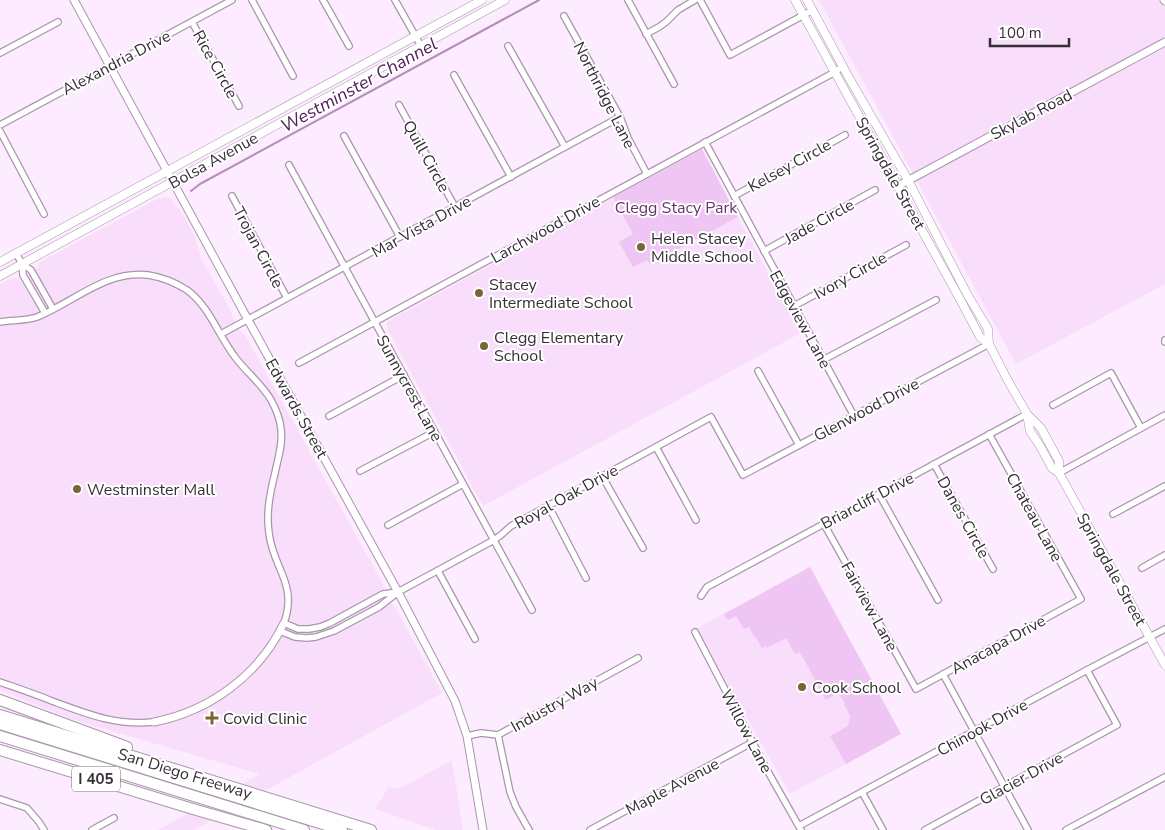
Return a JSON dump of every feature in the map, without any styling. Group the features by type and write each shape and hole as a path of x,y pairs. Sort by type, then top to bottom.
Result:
{"highway":[{"path":"0,700 140,752 178,770"},
{"name":"San Diego Freeway","path":"0,715 178,770 217,787 371,830"},
{"path":"0,724 155,772 217,787"},
{"path":"0,736 304,830"},
{"path":"70,736 155,772"},
{"name":"San Diego Freeway","path":"0,750 266,830"},
{"path":"257,799 342,830"}],"main road":[{"name":"Bolsa Avenue","path":"0,262 482,0"},
{"name":"Bolsa Avenue","path":"0,276 505,0"},
{"name":"Springdale Street","path":"796,0 980,337 989,344"},
{"name":"Springdale Street","path":"807,0 908,180 967,294 988,330 989,344 1007,379 1027,414 1041,428 1059,460 1059,473 1165,665"},
{"path":"970,317 973,315 981,318"}],"street":[{"name":"Edwards Street","path":"74,0 398,592 455,700 467,736 483,830"},
{"name":"Alexandria Drive","path":"0,125 232,0"},
{"path":"252,0 293,76"},
{"path":"323,0 349,46"},
{"path":"395,0 420,46"},
{"path":"628,0 674,84"},
{"path":"646,34 666,22 678,10 696,0"},
{"path":"700,0 730,55 813,10"},
{"name":"Northridge Lane","path":"564,16 620,117 628,138 647,174"},
{"path":"0,53 58,22"},
{"name":"Rice Circle","path":"192,22 239,106"},
{"name":"Skylab Road","path":"898,186 1165,42"},
{"path":"508,46 565,147"},
{"name":"Larchwood Drive","path":"299,363 843,66"},
{"path":"454,75 510,177"},
{"name":"Quill Circle","path":"399,105 455,207"},
{"name":"Mar Vista Drive","path":"221,334 620,117"},
{"path":"0,131 44,214"},
{"name":"Kelsey Circle","path":"734,196 845,135"},
{"path":"344,136 400,237"},
{"name":"Edgeview Lane","path":"704,142 854,416"},
{"name":"Sunnycrest Lane","path":"289,165 532,610"},
{"name":"Jade Circle","path":"764,251 874,190"},
{"name":"Trojan Circle","path":"232,196 287,298"},
{"name":"Ivory Circle","path":"794,306 906,245"},
{"path":"16,253 22,264 23,275 45,314"},
{"path":"22,264 31,270 52,309"},
{"path":"0,322 36,318 113,278 133,274 146,275 172,282 187,291 209,314 235,358 270,398 281,423 281,446 270,498 268,524 273,551 288,591 288,606 284,623 268,650 258,662 228,690 193,711 167,720 140,724 105,719 0,682"},
{"path":"823,360 936,300"},
{"name":"Glenwood Drive","path":"743,475 989,344"},
{"path":"758,371 799,445"},
{"path":"1053,405 1111,373 1141,428"},
{"path":"329,416 404,375"},
{"name":"Briarcliff Drive","path":"701,596 707,587 1027,414"},
{"path":"1059,473 1165,415"},
{"name":"Royal Oak Drive","path":"398,592 494,540 511,526 548,505 711,417 743,475"},
{"path":"360,471 434,432"},
{"name":"Chateau Lane","path":"989,434 1081,599"},
{"path":"656,447 696,520"},
{"name":"Danes Circle","path":"934,464 993,569"},
{"path":"602,476 643,548"},
{"path":"388,525 463,484"},
{"path":"1113,514 1165,486"},
{"path":"879,494 938,600"},
{"path":"548,505 586,578"},
{"name":"Fairview Lane","path":"824,524 916,689"},
{"path":"1142,568 1165,555"},
{"path":"438,571 475,639"},
{"path":"284,623 298,629 320,627 383,594 398,592"},
{"path":"280,631 295,637 308,638 325,634 379,607 398,592"},
{"name":"Anacapa Drive","path":"916,689 1081,599"},
{"name":"Chinook Drive","path":"800,828 862,792 1165,629"},
{"name":"Willow Lane","path":"695,632 800,828"},
{"name":"Industry Way","path":"467,736 481,733 498,736 638,658"},
{"name":"Glacier Drive","path":"925,830 1117,725 1087,670"},
{"path":"943,674 1028,830"},
{"path":"498,736 510,792 529,830"},
{"name":"Maple Avenue","path":"590,830 753,742"},
{"path":"1066,830 1165,777"},
{"path":"862,792 883,830"},
{"path":"0,799 27,808 44,830"},
{"path":"92,830 114,818"}],"shaded area":[{"path":"819,0 1165,0 1165,284 1016,364"},
{"path":"613,197 650,264 738,217 801,333 483,506 387,328 387,322"},
{"name":"Westminster Mall","path":"159,198 171,198 177,208 179,208 195,236 201,258 232,316 242,334 245,335 442,693 194,830 158,830 260,774 73,720 0,690 0,284 12,278 20,278 38,268 40,262"},
{"name":"Cook School","path":"810,567 901,734 790,794 696,629"},
{"path":"452,760 463,830 436,830 375,809 389,787 399,789"}],"green space":[{"name":"Clegg Stacy Park","path":"702,149 738,217 650,264 647,260 633,267 619,242 633,234 613,197"},
{"path":"810,567 901,734 846,764 830,736 848,726 850,716 845,703 838,693 826,700 800,652 795,654 786,638 767,648 766,646 762,648 749,627 744,629 736,616 728,620 724,614"}],"waterway":[{"name":"Westminster Channel","path":"191,191 200,184 539,0"}],"place":[{"name":"Helen Stacey Middle School","path":"641,247"},
{"name":"Stacey Intermediate School","path":"479,293"},
{"name":"Clegg Elementary School","path":"484,346"},
{"name":"Westminster Mall","path":"77,489"},
{"name":"Cook School","path":"802,687"},
{"name":"Covid Clinic","path":"212,718"}]}
